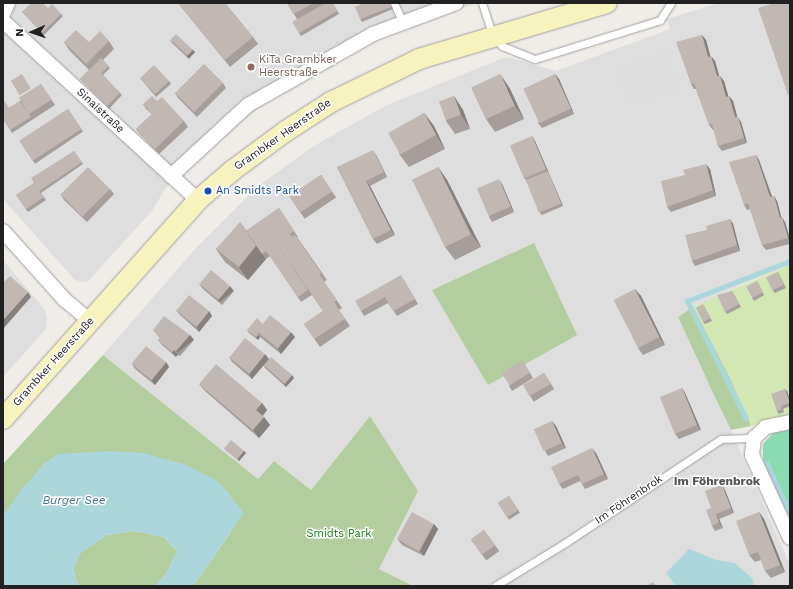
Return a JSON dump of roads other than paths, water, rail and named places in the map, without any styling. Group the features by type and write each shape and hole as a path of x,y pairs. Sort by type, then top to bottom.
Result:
{"main road":[{"name":"Grambker Heerstraße","path":"3,419 91,322 198,200 254,154 331,102 419,60 493,36 607,3"}],"street":[{"path":"3,14 8,3"},
{"path":"171,176 248,105 308,69 402,21 456,3"},
{"name":"Sinaistraße","path":"3,21 198,200"},
{"path":"3,231 65,300 91,322"},
{"path":"790,422 766,427 754,438 752,455 790,538"}],"lane":[{"path":"394,3 402,21"},
{"path":"482,3 493,36 502,46 535,59 660,20 671,3"},
{"name":"Im Föhrenbrok","path":"494,586 565,543 721,439 754,438"}],"water":[{"name":"Burger See","path":"111,451 143,453 187,465 219,482 244,513 193,586 155,586 166,574 177,551 164,537 134,531 107,535 81,552 73,568 78,586 3,586 3,516 22,489 44,464 59,454"},
{"path":"689,549 716,560 735,563 753,579 754,586 676,586 666,573"}],"waterway":[{"path":"746,419 687,301 790,261"},
{"path":"767,463 790,513"}],"place":[{"name":"KiTa Grambker Heerstraße","path":"251,67"},
{"name":"An Smidts Park","path":"208,191"}],"district":[{"name":"Im Föhrenbrok","path":"717,482"}],"park label":[{"name":"Smidts Park","path":"339,534"}]}
